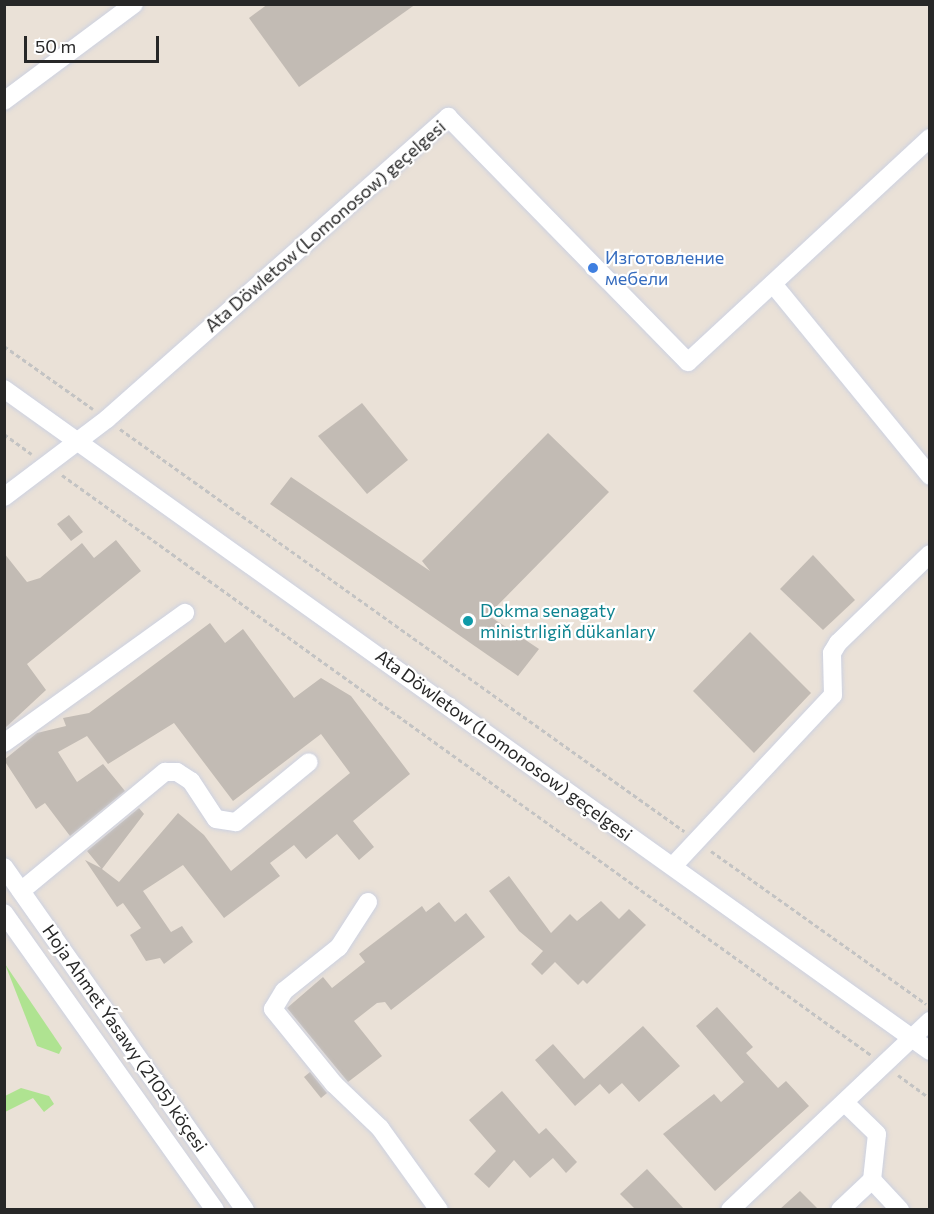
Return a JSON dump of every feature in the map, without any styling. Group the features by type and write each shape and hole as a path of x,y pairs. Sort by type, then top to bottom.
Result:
{"street":[{"path":"4,101 134,4"},
{"name":"Ata Döwletow (Lomonosow) geçelgesi","path":"77,440 107,420 448,117 688,362 772,284"},
{"path":"930,138 772,284 930,476"},
{"name":"Ata Döwletow (Lomonosow) geçelgesi","path":"4,388 930,1052"},
{"path":"4,497 77,440"},
{"path":"673,866 695,839 833,695 832,653 838,644 930,554"},
{"path":"4,743 185,613"},
{"path":"21,891 165,772 177,772 191,781 216,819 236,822 309,762"},
{"name":"Hoja Ahmet Ýasawy (2105) köçesi","path":"4,867 245,1209"},
{"path":"368,902 339,947 284,991 273,1009 334,1084 380,1128 439,1209"},
{"name":"Hoja Ahmet Ýasawy (2105) köçesi","path":"4,913 215,1209"},
{"path":"730,1209 846,1104 930,1021"},
{"path":"840,1209 872,1180 877,1134 846,1104"},
{"path":"872,1180 900,1209"}],"path":[{"path":"4,346 930,1006"},
{"path":"4,434 930,1098"}],"green space":[{"path":"5,964 62,1048 59,1054 37,1046"},
{"path":"21,1088 49,1096 54,1104 44,1112 33,1098 5,1112 5,1096"}],"building":[{"path":"268,4 416,4 299,87 249,18"},
{"path":"362,403 408,460 367,494 318,436"},
{"path":"548,433 609,492 488,615 539,649 518,676 270,504 291,477 430,571 422,561"},
{"path":"69,515 83,532 71,541 57,524"},
{"path":"116,540 141,571 27,664 46,690 4,729 4,553 27,582 40,578 82,543 94,558"},
{"path":"813,555 855,600 823,630 780,589"},
{"path":"210,623 225,643 243,629 294,698 321,678 351,696 410,774 353,821 374,847 359,860 337,834 306,859 294,845 270,863 280,876 224,918 183,865 143,891 171,932 182,926 193,942 164,964 160,958 146,961 130,935 141,928 123,903 117,907 85,860 101,868 87,851 139,808 144,814 102,869 119,882 178,813 204,835 231,871 350,773 321,734 233,801 174,723 108,764 87,736 58,752 77,782 103,764 125,791 70,836 45,803 36,809 4,760 37,733 66,726 63,718 89,713"},
{"path":"750,632 811,693 754,753 693,691"},
{"path":"509,876 551,933 570,914 577,921 601,901 619,919 629,909 646,925 587,984 583,980 578,985 555,962 542,975 531,964 543,951 519,931 489,891"},
{"path":"439,902 455,922 466,913 485,937 391,1010 385,1002 377,1003 354,1021 382,1056 348,1082 287,1008 323,977 332,988 365,962 359,954 422,906 426,912"},
{"path":"717,1007 753,1047 746,1053 778,1088 786,1081 809,1106 715,1191 663,1134 714,1094 721,1102 744,1082 696,1026"},
{"path":"643,1026 680,1066 639,1102 622,1083 609,1094 600,1084 575,1106 535,1060 553,1044 584,1079"},
{"path":"310,1072 327,1093 321,1098 304,1077"},
{"path":"502,1091 539,1134 546,1128 577,1162 566,1173 553,1158 530,1178 514,1160 489,1188 474,1174 496,1151 469,1120"},
{"path":"647,1169 684,1209 635,1209 620,1194"},
{"path":"800,1191 818,1209 780,1209"}],"place":[{"name":"Изготовление мебели","path":"593,268"},
{"name":"Dokma senagaty ministrligiň dükanlary","path":"468,621"}]}
